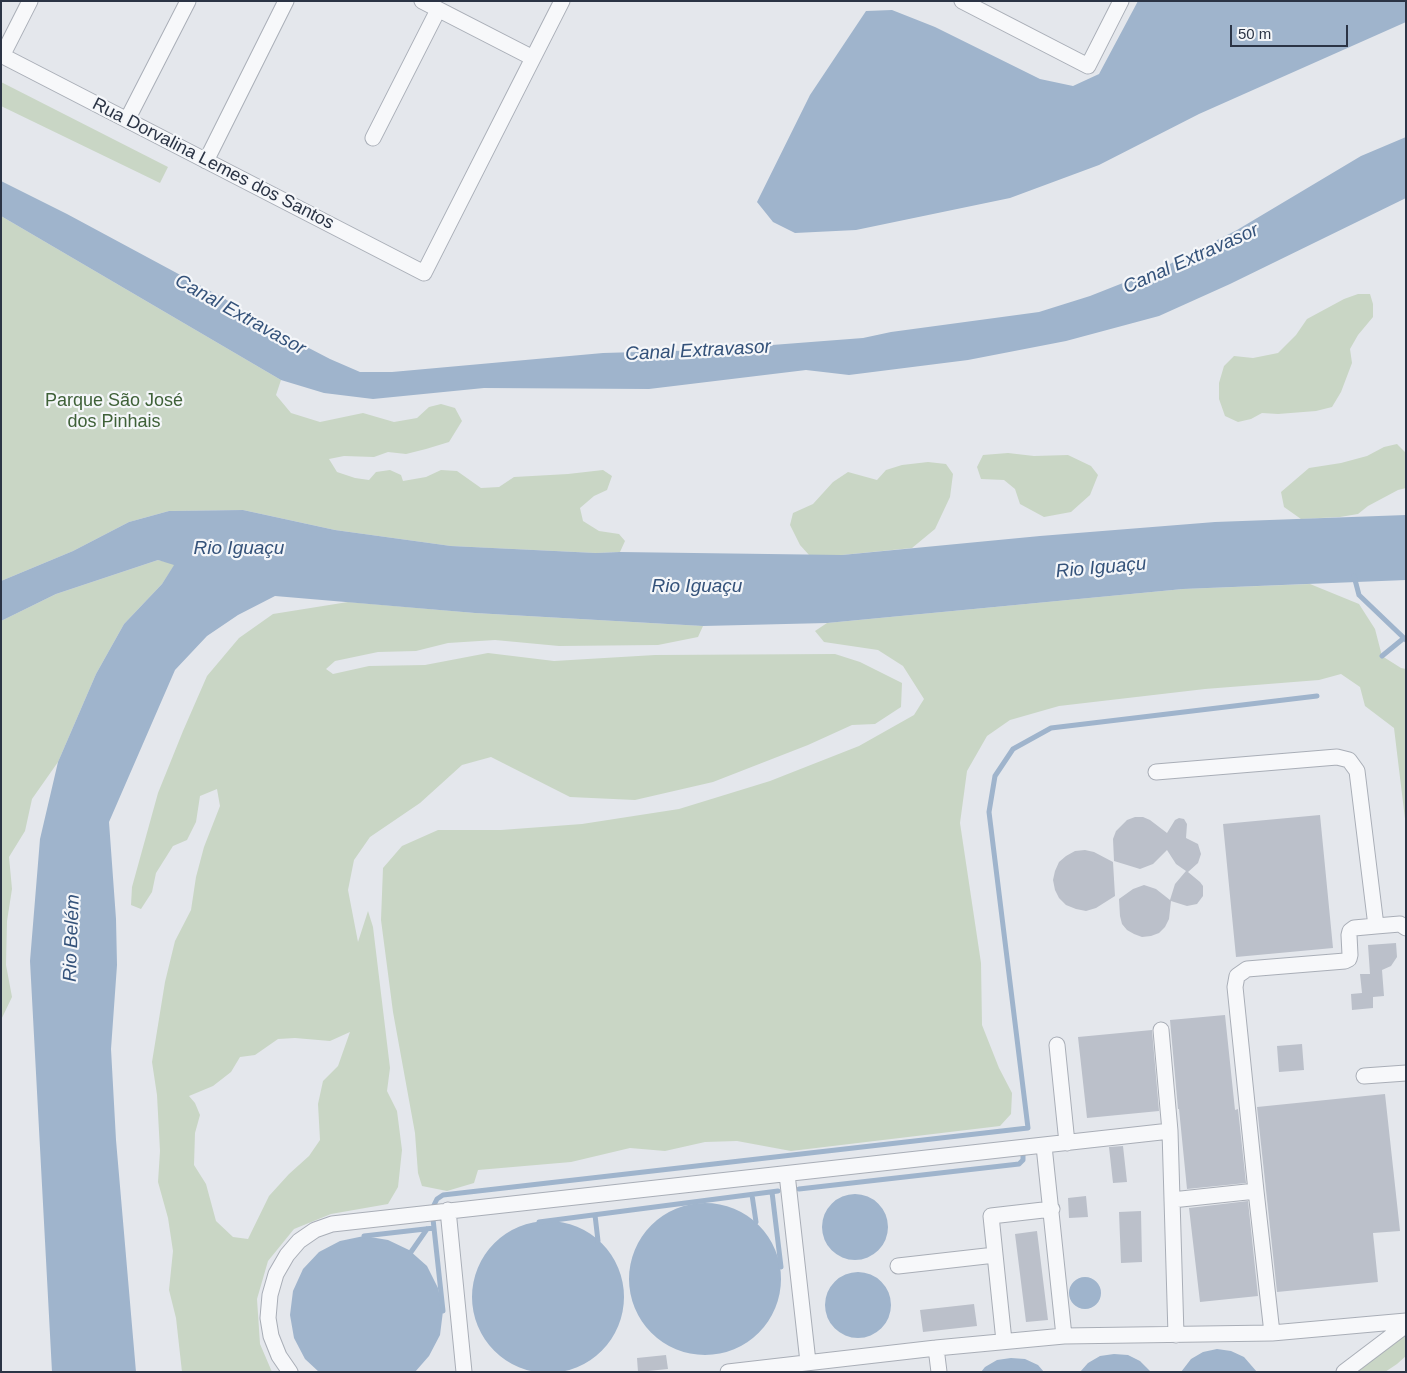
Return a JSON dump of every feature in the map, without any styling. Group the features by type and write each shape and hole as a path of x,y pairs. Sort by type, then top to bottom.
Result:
{"street":[{"path":"2,56 30,1"},
{"path":"127,120 188,1"},
{"path":"206,161 286,1"},
{"path":"422,1 533,58 562,1"},
{"path":"962,1 1088,66 1121,1"},
{"path":"373,138 438,10"},
{"name":"Rua Dorvalina Lemes dos Santos","path":"2,56 424,273 533,58"},
{"path":"1156,772 1337,757 1349,760 1357,770 1376,926"},
{"path":"1272,1333 1235,986 1237,976 1247,970 1345,961 1349,959 1350,955 1348,935 1354,928 1400,924 1406,928"},
{"path":"1160,1030 1170,1131 1176,1334"},
{"path":"1057,1045 1067,1143"},
{"path":"1364,1076 1406,1073"},
{"path":"290,1372 279,1356 271,1336 268,1318 270,1295 276,1274 287,1255 300,1241 316,1230 332,1224 1170,1131"},
{"path":"1044,1146 1064,1336"},
{"path":"787,1174 808,1362"},
{"path":"1172,1200 1256,1191"},
{"path":"1004,1341 991,1216 1052,1209"},
{"path":"448,1210 464,1372"},
{"path":"898,1266 995,1255"},
{"path":"728,1372 789,1368 808,1362 1064,1336 1272,1333 1406,1321"},
{"path":"1344,1372 1406,1325"},
{"path":"936,1348 939,1372"}],"green space":[{"path":"1,82 168,167 160,183 1,106"},
{"name":"Parque São José dos Pinhais","path":"1,216 281,380 276,395 291,413 320,422 363,413 394,422 417,418 429,407 441,404 455,408 462,421 449,442 426,449 406,454 388,452 374,457 344,456 329,459 337,472 369,480 376,472 390,470 401,475 403,481 426,477 441,470 457,471 481,488 499,487 514,477 603,470 612,476 607,490 594,496 580,508 583,521 599,531 619,534 625,541 620,552 596,553 451,546 335,530 243,510 169,511 129,522 73,551 1,581"},
{"path":"1358,294 1370,294 1373,304 1373,317 1358,335 1350,349 1352,363 1341,392 1332,407 1316,411 1278,414 1262,413 1251,419 1238,422 1225,416 1219,399 1219,383 1224,366 1234,356 1253,358 1278,353 1296,335 1307,319 1344,299"},
{"path":"1397,444 1406,453 1406,488 1398,490 1368,506 1358,514 1340,517 1301,519 1284,507 1281,492 1309,468 1341,463 1367,456 1384,447"},
{"path":"1008,453 1034,456 1068,455 1091,466 1098,475 1090,495 1071,512 1044,517 1020,504 1015,489 1004,480 981,479 977,467 983,455"},
{"path":"928,462 946,464 953,474 950,497 935,529 912,548 842,555 809,555 800,545 790,525 793,513 813,504 833,482 848,472 877,480 886,470 902,465"},
{"path":"158,560 175,564 162,584 124,624 96,674 58,762 32,799 25,831 9,857 12,889 7,921 6,965 12,997 1,1020 1,621 56,594"},
{"path":"1310,584 1359,604 1375,629 1382,656 1401,668 1406,669 1406,827 1394,728 1365,706 1360,687 1341,674 1319,680 1205,689 1059,706 1010,720 987,736 967,771 960,823 981,963 982,1025 999,1068 1012,1093 1011,1114 1000,1126 791,1151 737,1141 705,1142 665,1151 630,1148 571,1162 478,1170 474,1183 447,1191 422,1186 418,1173 415,1133 393,1012 381,920 383,868 402,846 438,830 501,830 582,824 679,809 770,781 859,746 914,715 924,699 903,666 878,650 824,642 815,631 827,623 1183,589"},
{"path":"348,602 475,613 703,626 698,637 658,645 559,646 495,640 448,643 416,651 378,652 335,661 326,669 333,674 369,666 425,665 488,653 554,661 655,655 835,654 860,662 902,683 901,707 875,724 852,725 808,745 713,782 635,800 570,797 491,757 462,765 420,803 370,837 354,860 348,890 358,942 368,911 373,927 390,1068 387,1091 397,1111 402,1150 398,1187 388,1204 331,1214 294,1229 268,1261 257,1299 260,1344 272,1372 182,1372 176,1318 169,1290 173,1251 168,1218 158,1182 160,1151 157,1095 152,1062 165,982 175,941 191,910 196,877 204,847 220,806 217,789 200,796 196,822 187,840 173,846 156,873 152,892 141,909 131,905 132,887 158,793 207,676 239,638 273,614","holes":["350,1032 338,1066 323,1081 318,1104 320,1140 309,1156 269,1196 248,1239 233,1237 216,1221 206,1184 194,1165 195,1133 200,1115 195,1103 189,1096 213,1086 231,1072 240,1057 255,1055 278,1039 295,1038 330,1041"]},
{"path":"1406,1335 1406,1356 1397,1364 1385,1372 1355,1372 1376,1352"}],"water":[{"path":"1138,1 1406,1 1406,22 1199,114 1099,165 1010,198 856,230 795,233 773,222 757,202 810,95 866,11 892,10 935,27 1040,79 1073,86 1099,74"},
{"name":"Canal Extravasor","path":"1406,137 1406,198 1230,284 1159,316 1066,341 968,360 849,375 806,370 649,389 484,388 373,399 324,393 281,380 1,216 1,181 67,214 225,299 278,332 330,359 360,372 392,372 603,353 707,350 863,338 891,332 1039,312 1090,296 1166,266 1237,230 1361,156"},
{"path":"243,510 335,530 451,546 596,553 842,555 1215,522 1406,515 1406,580 1183,589 827,623 703,626 475,613 275,596 238,615 207,636 175,670 109,822 116,919 117,965 111,1049 116,1140 136,1372 52,1372 30,961 40,839 58,762 96,674 124,624 162,584 174,565 158,560 56,594 1,621 1,581 73,551 129,522 169,511"},
{"path":"848,1194 862,1194 874,1199 883,1208 888,1220 886,1240 879,1251 862,1260 848,1260 836,1255 827,1246 822,1234 822,1220 827,1208 836,1199"},
{"path":"705,1203 720,1204 734,1209 759,1225 775,1250 780,1264 780,1294 775,1308 759,1333 734,1349 720,1354 705,1355 690,1354 676,1349 651,1333 635,1308 630,1294 629,1279 630,1264 635,1250 651,1225 676,1209 690,1204"},
{"path":"548,1221 577,1227 602,1243 618,1268 624,1297 618,1326 602,1351 577,1367 548,1373 519,1367 494,1351 478,1326 472,1297 478,1268 494,1243 519,1227"},
{"path":"364,1236 388,1240 409,1250 427,1266 438,1288 443,1311 440,1335 429,1356 415,1372 319,1372 305,1359 294,1338 290,1315 293,1291 303,1269 319,1252 340,1241"},
{"path":"851,1272 865,1272 877,1277 886,1286 891,1298 889,1318 882,1329 865,1338 851,1338 839,1333 830,1324 825,1312 825,1298 830,1286 839,1277"},
{"path":"1085,1277 1096,1282 1101,1293 1096,1304 1085,1309 1074,1304 1069,1293 1074,1282"},
{"path":"1217,1349 1231,1351 1244,1357 1257,1372 1181,1372 1191,1359 1203,1352"},
{"path":"1128,1355 1140,1361 1151,1372 1080,1372 1088,1363 1100,1356"},
{"path":"1025,1359 1038,1365 1044,1372 981,1372 985,1367 997,1360"}],"building":[{"path":"1320,815 1333,948 1236,957 1223,824"},
{"path":"1143,817 1150,820 1167,833 1175,820 1179,818 1184,819 1187,824 1186,838 1198,844 1201,854 1198,863 1188,872 1203,886 1203,896 1197,904 1187,906 1171,901 1169,919 1165,927 1159,933 1142,937 1127,930 1122,924 1119,899 1133,889 1144,885 1156,889 1170,900 1175,884 1186,871 1176,864 1167,850 1153,864 1140,869 1114,861 1113,839 1116,831 1127,820"},
{"path":"1085,850 1094,852 1113,862 1115,896 1096,908 1086,911 1066,905 1059,898 1053,880 1059,862 1075,851"},
{"path":"1396,943 1397,957 1391,966 1382,970 1384,996 1373,997 1373,1008 1352,1010 1351,994 1362,993 1360,974 1370,974 1368,945"},
{"path":"1225,1015 1235,1110 1238,1109 1246,1183 1187,1189 1170,1020"},
{"path":"1152,1030 1159,1111 1087,1118 1078,1037"},
{"path":"1302,1044 1304,1070 1279,1072 1277,1046"},
{"path":"1385,1094 1400,1231 1373,1233 1378,1282 1277,1292 1257,1107"},
{"path":"1123,1146 1127,1182 1113,1183 1109,1147"},
{"path":"1086,1196 1088,1217 1069,1218 1068,1198"},
{"path":"1248,1201 1258,1296 1200,1302 1189,1208"},
{"path":"1141,1211 1142,1262 1121,1263 1119,1212"},
{"path":"1037,1231 1048,1320 1026,1322 1015,1234"},
{"path":"974,1304 977,1326 923,1332 920,1310"},
{"path":"666,1355 668,1369 638,1372 637,1358"}],"waterway":[{"path":"1354,576 1359,595 1406,640"},
{"path":"1382,656 1404,638"},
{"path":"434,1205 437,1199 443,1195 1028,1128 989,812 995,776 1013,749 1051,728 1317,696"},
{"path":"799,1189 1019,1164 1023,1160 1023,1155"},
{"path":"539,1222 778,1191"},
{"path":"772,1192 781,1267"},
{"path":"752,1195 756,1222"},
{"path":"595,1215 598,1241"},
{"path":"433,1219 443,1311"},
{"path":"364,1236 434,1228"},
{"path":"411,1252 427,1229"}],"water label":[{"name":"Rio Iguaçu","path":"239,549"},
{"name":"Rio Iguaçu","path":"1101,568"},
{"name":"Rio Iguaçu","path":"697,587"},
{"name":"Rio Belém","path":"72,938"}]}
